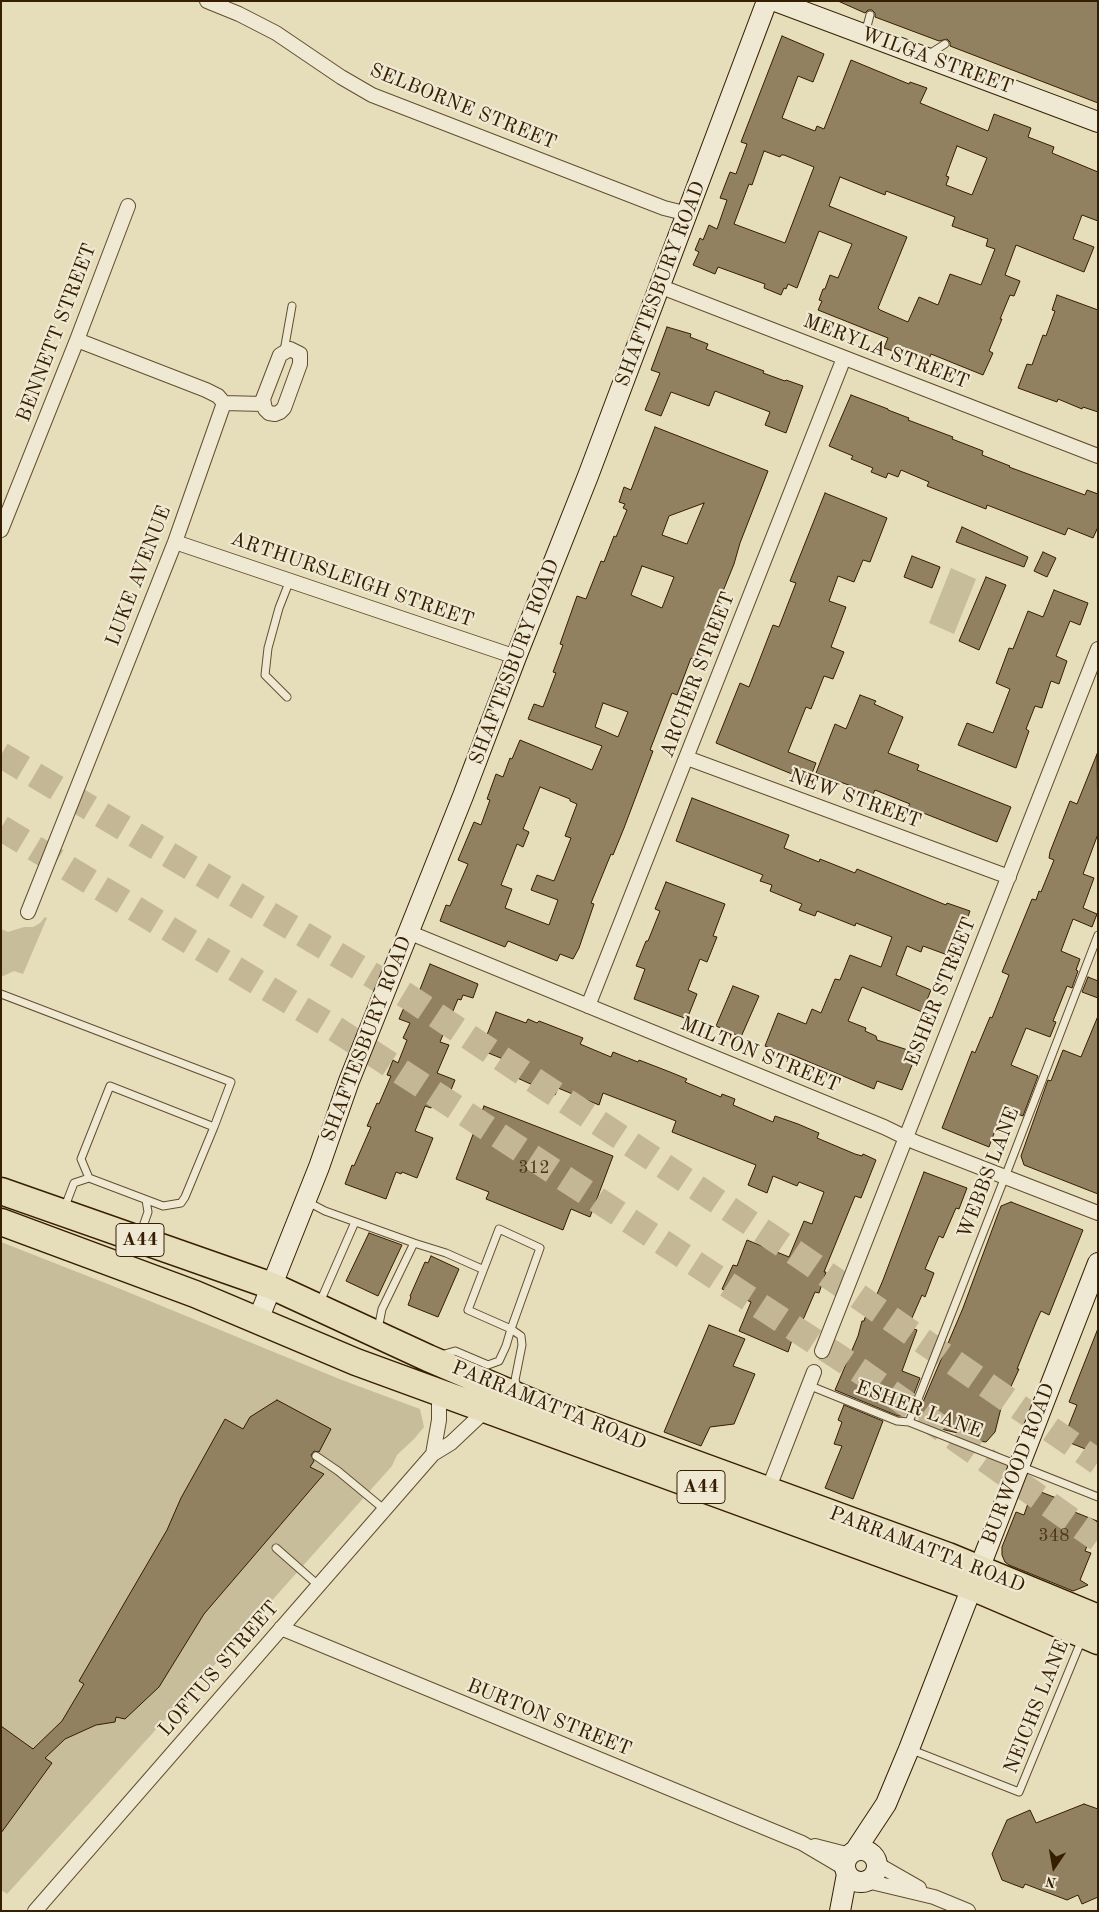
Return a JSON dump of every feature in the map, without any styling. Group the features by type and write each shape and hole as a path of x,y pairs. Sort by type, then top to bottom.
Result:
{"highway":[{"name":"PARRAMATTA ROAD","path":"1,1191 272,1286 428,1358 562,1415 768,1490 976,1577 1093,1631"},
{"path":"53,1240 62,1213"},
{"name":"PARRAMATTA ROAD","path":"1,1222 53,1240 258,1320 356,1362 486,1410 976,1577"}],"main road":[{"name":"SHAFTESBURY ROAD","path":"258,1320 306,1201 349,1081 592,468 767,1"},
{"name":"WILGA STREET","path":"775,1 868,24 925,57 1098,122"},
{"name":"BURWOOD ROAD","path":"840,1911 909,1749 1098,1263"},
{"name":"BURWOOD ROAD","path":"846,1911 860,1867"}],"street":[{"name":"SELBORNE STREET","path":"207,1 239,14 276,33 341,77 372,95 664,208 688,214"},
{"name":"BENNETT STREET","path":"1,530 128,206"},
{"name":"MERYLA STREET","path":"659,286 1098,456"},
{"path":"77,340 206,390 218,396 224,403 263,404"},
{"path":"295,350 300,354 301,360 284,408 275,414 269,413 263,404 280,355 284,351 295,350"},
{"name":"ARCHER STREET","path":"588,1006 844,358"},
{"name":"LUKE AVENUE","path":"28,912 175,542 224,403"},
{"name":"ARTHURSLEIGH STREET","path":"175,542 516,657"},
{"name":"ESHER STREET","path":"822,1351 1098,648"},
{"name":"NEW STREET","path":"687,758 1009,877"},
{"name":"MILTON STREET","path":"408,932 1005,1178 1098,1213"},
{"path":"768,1490 814,1372"},
{"path":"433,1454 439,1420 440,1393"},
{"name":"LOFTUS STREET","path":"35,1911 433,1454 451,1443 486,1410"},
{"name":"BURTON STREET","path":"281,1628 968,1911"},
{"name":"BURTON STREET","path":"860,1867 934,1897"}],"lane":[{"path":"925,57 945,44"},
{"path":"284,351 292,306"},
{"path":"287,697 265,675 270,640 279,608 290,580"},
{"name":"WEBBS LANE","path":"909,1422 1098,935"},
{"path":"1,994 231,1082 181,1203 163,1206 89,1178 74,1183 62,1213"},
{"path":"89,1178 81,1159 110,1086 214,1127"},
{"path":"138,1239 148,1212 146,1200"},
{"path":"306,1201 325,1211 446,1253 482,1269"},
{"path":"318,1306 355,1222"},
{"path":"428,1358 455,1351 488,1365 499,1360 506,1346 511,1329 540,1248 499,1229 482,1269 468,1310 511,1329 521,1336 522,1345 515,1380 521,1397"},
{"path":"377,1333 382,1309 414,1243"},
{"name":"ESHER LANE","path":"808,1385 897,1421 909,1422 1098,1497"},
{"path":"316,1456 338,1471 385,1510"},
{"path":"276,1548 318,1585"},
{"name":"NEICHS LANE","path":"909,1749 1019,1792 1093,1631"}],"shaded area":[{"path":"951,568 976,579 954,634 929,623"},
{"path":"45,917 47,918 23,974 14,971 1,977 1,929 8,932 24,927 33,927"},
{"path":"1,1242 342,1380 420,1409 424,1427 397,1455 392,1466 218,1661 7,1894 1,1890"}],"building":[{"path":"838,1 1098,1 1098,103 950,46 950,42 947,39 939,41 875,17 875,13 872,10 868,10 865,13"},
{"path":"782,36 824,54 813,82 798,76 782,118 815,131 817,126 824,129 851,60 909,84 910,82 927,88 920,103 988,131 994,114 1031,128 1028,137 1054,147 1052,153 1098,172 1098,221 1082,215 1073,239 1094,247 1084,272 1016,245 1005,275 1020,281 1014,296 1010,295 1000,319 1002,319 989,351 993,353 983,375 931,354 927,364 884,348 888,338 818,310 822,301 819,300 830,275 838,278 852,244 819,231 797,288 788,284 781,295 764,288 765,284 718,267 715,274 693,265 699,252 695,250 700,238 703,240 709,225 717,229 727,200 720,198 730,172 736,174 747,144 741,142","holes":["957,146 987,158 972,195 946,185 949,177 946,176","764,151 780,157 784,155 814,167 785,243 734,224 749,184 752,185","840,177 885,195 886,191 955,217 952,226 988,239 986,246 995,249 981,285 950,274 938,305 919,297 908,322 878,308 907,237 829,206"]},
{"path":"1057,295 1098,310 1098,412 1083,407 1082,409 1058,399 1057,402 1018,388 1027,364 1032,365 1043,335 1046,336 1055,311 1052,310"},
{"path":"667,327 691,334 690,337 708,344 706,349 764,371 763,373 803,386 786,433 765,425 770,412 715,391 709,406 671,392 661,416 645,410 660,373 651,370"},
{"path":"851,395 953,437 952,439 983,451 982,455 1009,467 1085,495 1087,490 1098,494 1098,527 1093,538 1068,528 1065,535 987,505 986,509 927,486 929,482 901,470 898,477 888,473 886,478 871,472 873,468 851,459 853,456 829,446"},
{"path":"655,427 768,471 740,543 734,564 695,660 691,658 677,695 672,693 650,750 653,751 624,828 591,903 594,904 579,948 573,959 560,954 557,961 508,941 505,947 440,921 446,905 450,906 468,864 458,860 474,822 481,825 490,800 487,799 496,774 503,777 510,758 512,759 520,740 592,770 602,746 528,719 534,704 543,707 556,673 553,672 563,645 560,644 577,596 586,599 601,561 604,562 627,510 623,508 625,504 619,502 624,487 631,490","holes":["704,503 687,544 662,535 669,516","642,566 674,577 662,608 631,595","603,703 628,712 618,737 595,727","540,787 570,799 570,801 577,804 565,836 571,838 554,881 537,875 531,890 558,900 549,925 505,908 512,889 501,885 517,844 523,847 529,832 523,829"]},
{"path":"825,493 887,518 870,562 863,560 854,582 838,576 829,601 846,607 831,647 844,652 833,679 824,676 811,709 806,707 788,752 816,763 809,781 716,743 740,683 749,687 773,625 779,627 796,583 790,581"},
{"path":"962,527 1028,557 1024,567 956,542"},
{"path":"1043,552 1056,558 1047,577 1034,571"},
{"path":"912,556 940,567 932,588 904,577"},
{"path":"986,577 1006,585 979,650 959,641"},
{"path":"1054,590 1088,603 1080,625 1070,621 1056,656 1067,661 1059,684 1051,681 1042,708 1035,706 1026,729 1029,731 1016,768 958,745 967,723 993,733 1010,689 996,683 1009,648 1013,649 1028,611 1043,617"},
{"path":"860,695 876,701 874,704 903,717 888,753 919,765 917,770 1011,807 997,842 908,807 910,804 875,790 873,794 816,773 835,724 846,729"},
{"path":"1097,754 1098,834 1083,874 1094,878 1083,908 1097,914 1092,927 1073,919 1061,951 1080,959 1072,988 1067,986 1053,1021 1056,1022 1050,1037 1026,1028 1011,1065 1038,1076 1023,1116 1003,1109 989,1147 942,1128 972,1051 975,1053 990,1017 992,1018 1009,975 1002,972 1032,899 1036,900 1039,891 1041,892 1054,860 1049,858 1050,852 1070,801 1077,804"},
{"path":"692,798 789,835 784,848 819,862 820,859 855,873 857,869 946,905 947,903 970,911 953,957 923,946 921,952 907,946 896,975 931,990 922,1012 862,987 848,1021 866,1028 865,1031 876,1036 877,1040 914,1052 913,1054 916,1055 902,1090 877,1081 874,1089 790,1054 765,1046 778,1013 806,1024 812,1009 821,1013 835,979 840,980 850,955 881,967 892,937 856,923 855,926 817,911 815,916 799,910 802,904 770,891 772,885 760,881 763,875 676,841"},
{"path":"666,882 725,904 713,936 717,937 707,962 700,959 688,990 697,994 687,1019 634,999 645,969 636,966 660,911 655,909"},
{"path":"430,964 478,984 473,998 463,995 461,1000 458,999 440,1042 449,1045 437,1073 455,1080 449,1095 441,1092 440,1095 437,1094 431,1108 425,1106 415,1131 433,1138 417,1178 402,1172 401,1174 396,1172 386,1199 345,1184 352,1165 354,1166 371,1127 367,1126 391,1076 387,1075 393,1060 398,1063 407,1040 403,1038 410,1023 399,1019 410,994 417,997"},
{"path":"1088,977 1098,981 1098,998 1082,992"},
{"path":"733,986 759,996 741,1037 716,1026"},
{"path":"496,1012 526,1023 528,1019 537,1023 539,1021 583,1038 580,1044 611,1057 613,1052 670,1072 687,1079 685,1082 721,1097 722,1094 735,1099 733,1105 773,1122 775,1116 798,1124 819,1133 817,1138 855,1154 862,1156 863,1154 876,1160 861,1198 855,1196 824,1272 826,1272 819,1293 815,1292 795,1341 792,1340 788,1352 739,1331 751,1302 722,1289 733,1265 737,1266 747,1240 789,1257 804,1221 812,1224 824,1192 799,1182 797,1186 773,1176 767,1193 748,1185 756,1165 672,1132 676,1121 603,1093 599,1105 558,1088 555,1095 504,1072 508,1061 481,1050"},
{"path":"1098,1016 1098,1194 1024,1165 1021,1156 1048,1080 1051,1081 1063,1050 1081,1057"},
{"path":"484,1106 613,1156 590,1217 571,1209 563,1230 486,1199 489,1192 456,1179"},
{"path":"924,1172 967,1188 959,1209 956,1208 943,1238 939,1236 925,1269 934,1273 925,1297 922,1295 908,1327 917,1330 902,1371 920,1378 908,1409 906,1407 903,1416 898,1416 835,1390 858,1336 862,1321 864,1321 867,1312 869,1313 883,1280"},
{"path":"1011,1202 1083,1230 1049,1315 1041,1311 1017,1369 1019,1369 1001,1408 995,1432 986,1442 972,1440 962,1434 928,1424 917,1416 963,1308 1001,1206"},
{"path":"369,1233 402,1245 378,1296 346,1281"},
{"path":"431,1256 459,1269 438,1317 408,1305 425,1262 428,1263"},
{"path":"709,1325 745,1339 733,1366 755,1374 734,1424 710,1427 701,1446 664,1432"},
{"path":"1097,1331 1098,1454 1063,1440 1077,1405 1069,1402"},
{"path":"277,1400 331,1429 319,1452 314,1451 311,1455 314,1461 310,1467 324,1474 204,1614 159,1687 125,1719 116,1717 115,1722 96,1725 65,1739 45,1758 52,1763 1,1833 1,1726 33,1749 62,1721 84,1684 79,1681 167,1530 181,1498 225,1419 243,1429 250,1417"},
{"path":"844,1405 883,1421 853,1499 825,1488 842,1446 834,1444 842,1422 838,1420"},
{"path":"1033,1489 1059,1499 1057,1505 1097,1521 1085,1551 1091,1553 1080,1580 1088,1585 1073,1591 1005,1562 1002,1555 1002,1547 1016,1512 1024,1515"},
{"path":"1084,1804 1098,1809 1098,1897 1082,1904 1078,1895 1067,1900 1025,1884 1023,1888 1002,1880 992,1854 1007,1820 1030,1810 1036,1823"}],"tunnel":[{"path":"1,755 407,996 797,1254 1098,1462"},
{"path":"1,828 337,1030 863,1373 1098,1539"}]}
